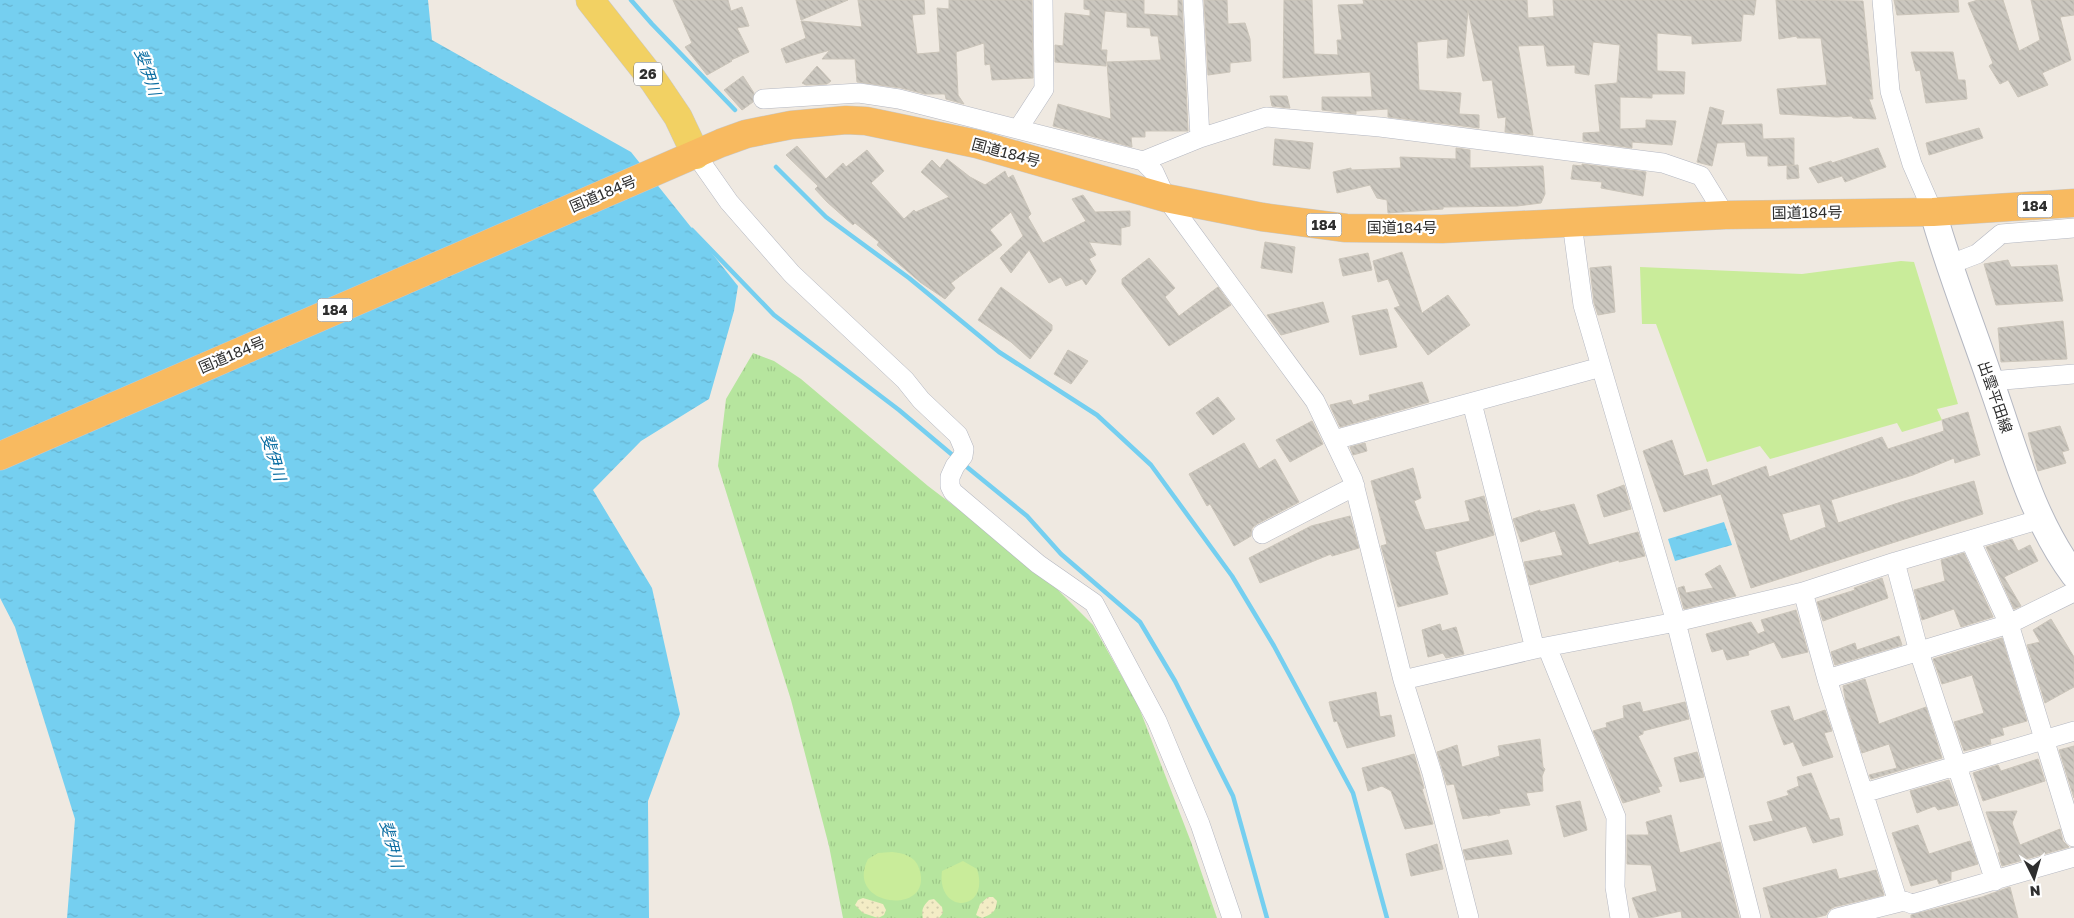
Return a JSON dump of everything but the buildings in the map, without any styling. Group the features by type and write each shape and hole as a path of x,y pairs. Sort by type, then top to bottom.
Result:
{"highway":[{"name":"国道184号","path":"0,456 696,155 721,142 791,125 846,120 866,121 977,144 1166,198 1262,217 1346,228 1442,229 1725,214 1933,212 2074,204"}],"main road":[{"name":"26","path":"590,0 653,80 678,117 696,155"},
{"name":"出雲平田線","path":"1933,212 1948,265 1991,381 2018,466 2041,519 2061,557 2074,575"}],"street":[{"path":"1018,129 1044,89 1043,0"},
{"path":"1193,0 1200,138"},
{"path":"1882,0 1890,91 1912,164 1933,212"},
{"path":"764,99 859,93 899,99 1142,161 1154,172 1166,198 1315,401 1355,486 1403,680 1432,773 1469,918"},
{"path":"1142,161 1200,138 1266,117 1301,119 1380,127 1663,163 1700,176 1725,214"},
{"path":"696,155 729,202 792,274 905,380 921,400 958,435 964,449 950,478 950,486 953,492 1038,564 1094,603 1157,721 1200,824 1232,918"},
{"path":"1572,223 1583,306 1676,622 1752,918"},
{"path":"1948,265 1977,254 2001,234 2074,228"},
{"path":"1334,440 1601,367"},
{"path":"1991,381 2074,374"},
{"path":"1472,402 1541,648 1616,817 1615,887 1620,918"},
{"path":"1262,534 1355,486"},
{"path":"1403,680 1541,648 1676,622 1803,592 1895,562 2041,519"},
{"path":"1970,540 2009,624 2074,837"},
{"path":"1895,562 1919,652 1996,881"},
{"path":"1803,592 1827,679 1864,792 1908,908"},
{"path":"1827,679 2009,624 2074,592"},
{"path":"1864,792 2074,731"},
{"path":"1837,918 1908,908 2074,856"}],"green space":[{"path":"1901,261 1914,262 1958,404 1937,409 1942,420 1902,432 1897,423 1770,459 1760,446 1707,462 1656,324 1642,324 1640,267 1802,274"},
{"path":"753,353 774,361 801,379 928,486 1037,569 1093,625 1138,705 1191,842 1217,918 843,918 829,846 791,700 718,466 726,399"},
{"path":"892,852 904,854 912,858 919,868 921,884 915,894 904,900 890,900 878,896 868,888 864,875 868,859 878,853"},
{"path":"963,861 977,869 979,884 977,894 970,901 962,903 954,901 947,895 942,885 942,871"}],"sand":[{"path":"988,897 993,897 997,901 996,908 991,914 982,918 976,915 980,904"},
{"path":"863,898 883,904 886,910 884,915 878,918 863,913 855,905 858,900"},
{"path":"934,899 942,907 943,913 939,918 923,918 922,910 924,906 929,900"}],"water":[{"name":"斐伊川","path":"0,0 428,0 432,40 631,152 738,286 734,311 709,399 641,441 593,490 652,588 680,714 648,801 649,918 67,918 75,819 15,627 0,598"},
{"path":"1724,522 1732,545 1675,561 1668,539"}],"waterway":[{"path":"631,0 735,110"},
{"path":"776,167 826,217 909,278 999,352 1097,415 1151,465 1232,576 1274,646 1353,793 1387,918"},
{"path":"692,230 774,315 899,410 956,458"},
{"path":"962,463 1027,516 1061,554 1140,622 1175,681 1233,796 1267,918"}]}
